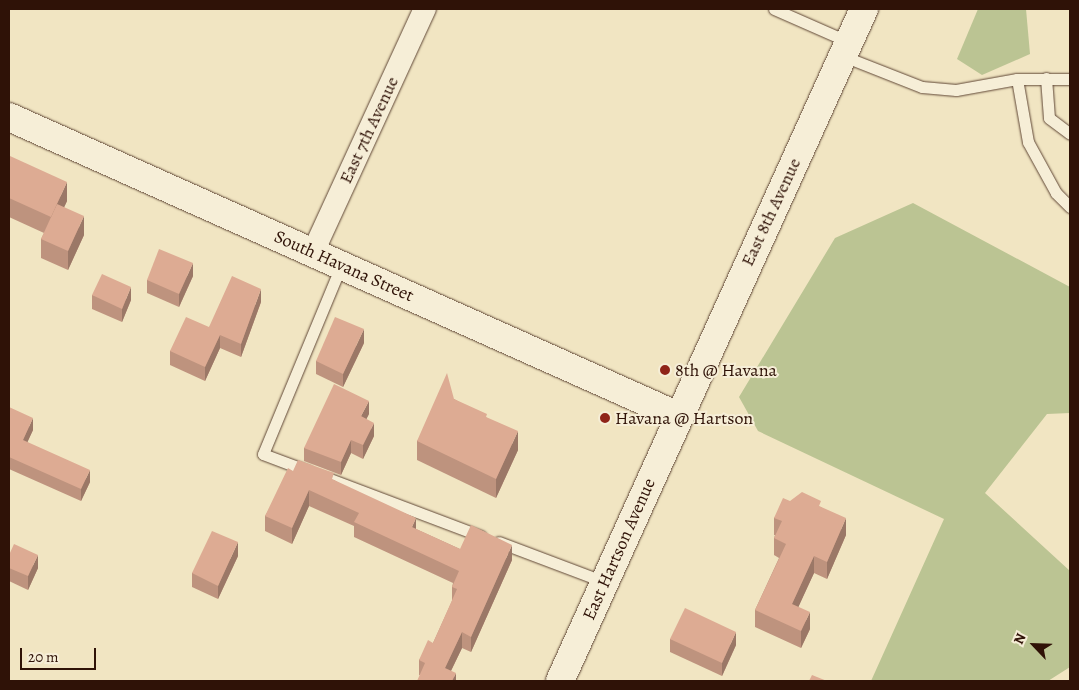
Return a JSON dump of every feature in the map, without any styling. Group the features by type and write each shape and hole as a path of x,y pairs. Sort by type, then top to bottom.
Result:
{"street":[{"name":"East 7th Avenue","path":"313,252 425,9"},
{"name":"East 8th Avenue","path":"678,416 864,9"},
{"name":"South Havana Street","path":"9,117 678,416"},
{"name":"East Hartson Avenue","path":"560,681 678,416"}],"lane":[{"path":"774,9 846,49 922,87 956,90 1017,79 1070,78"},
{"path":"1046,78 1049,118 1070,134"},
{"path":"1017,79 1028,142 1056,193 1070,207"},
{"path":"342,265 263,454 605,582"}],"green space":[{"path":"978,9 1026,9 1030,54 982,75 957,59"},
{"path":"913,203 1070,287 1070,413 1047,414 985,493 1070,571 1070,667 1048,681 871,681 944,519 758,431 739,397 835,238"}],"building":[{"path":"10,156 67,182 51,217 9,198"},
{"path":"57,204 84,216 68,251 41,239"},
{"path":"159,249 193,263 179,294 147,280"},
{"path":"102,274 131,287 122,309 92,295"},
{"path":"232,276 261,289 241,344 220,335 205,367 170,351 186,317 209,327"},
{"path":"335,317 364,329 343,374 316,361"},
{"path":"447,373 454,399 487,414 486,417 518,431 496,479 417,441"},
{"path":"334,384 369,401 361,416 374,423 363,445 351,440 341,462 304,448"},
{"path":"9,407 33,418 23,440 90,470 81,489 9,457"},
{"path":"298,460 334,473 332,479 416,518 412,527 460,549 471,525 512,545 471,637 462,632 445,668 456,673 452,681 417,681 425,663 419,660 428,640 433,643 457,589 452,587 459,571 354,522 359,513 309,490 292,528 265,516 288,468 293,471"},
{"path":"802,492 821,501 819,506 846,518 827,562 814,556 792,604 810,612 801,631 755,610 786,544 774,538 782,521 774,518 783,498 790,501"},
{"path":"212,531 238,542 218,586 192,573"},
{"path":"14,544 38,555 28,576 9,568 9,555"},
{"path":"685,608 736,632 722,663 670,639"},
{"path":"812,675 827,681 809,681"}],"place":[{"name":"8th @ Havana","path":"665,370"},
{"name":"Havana @ Hartson","path":"605,418"}]}
